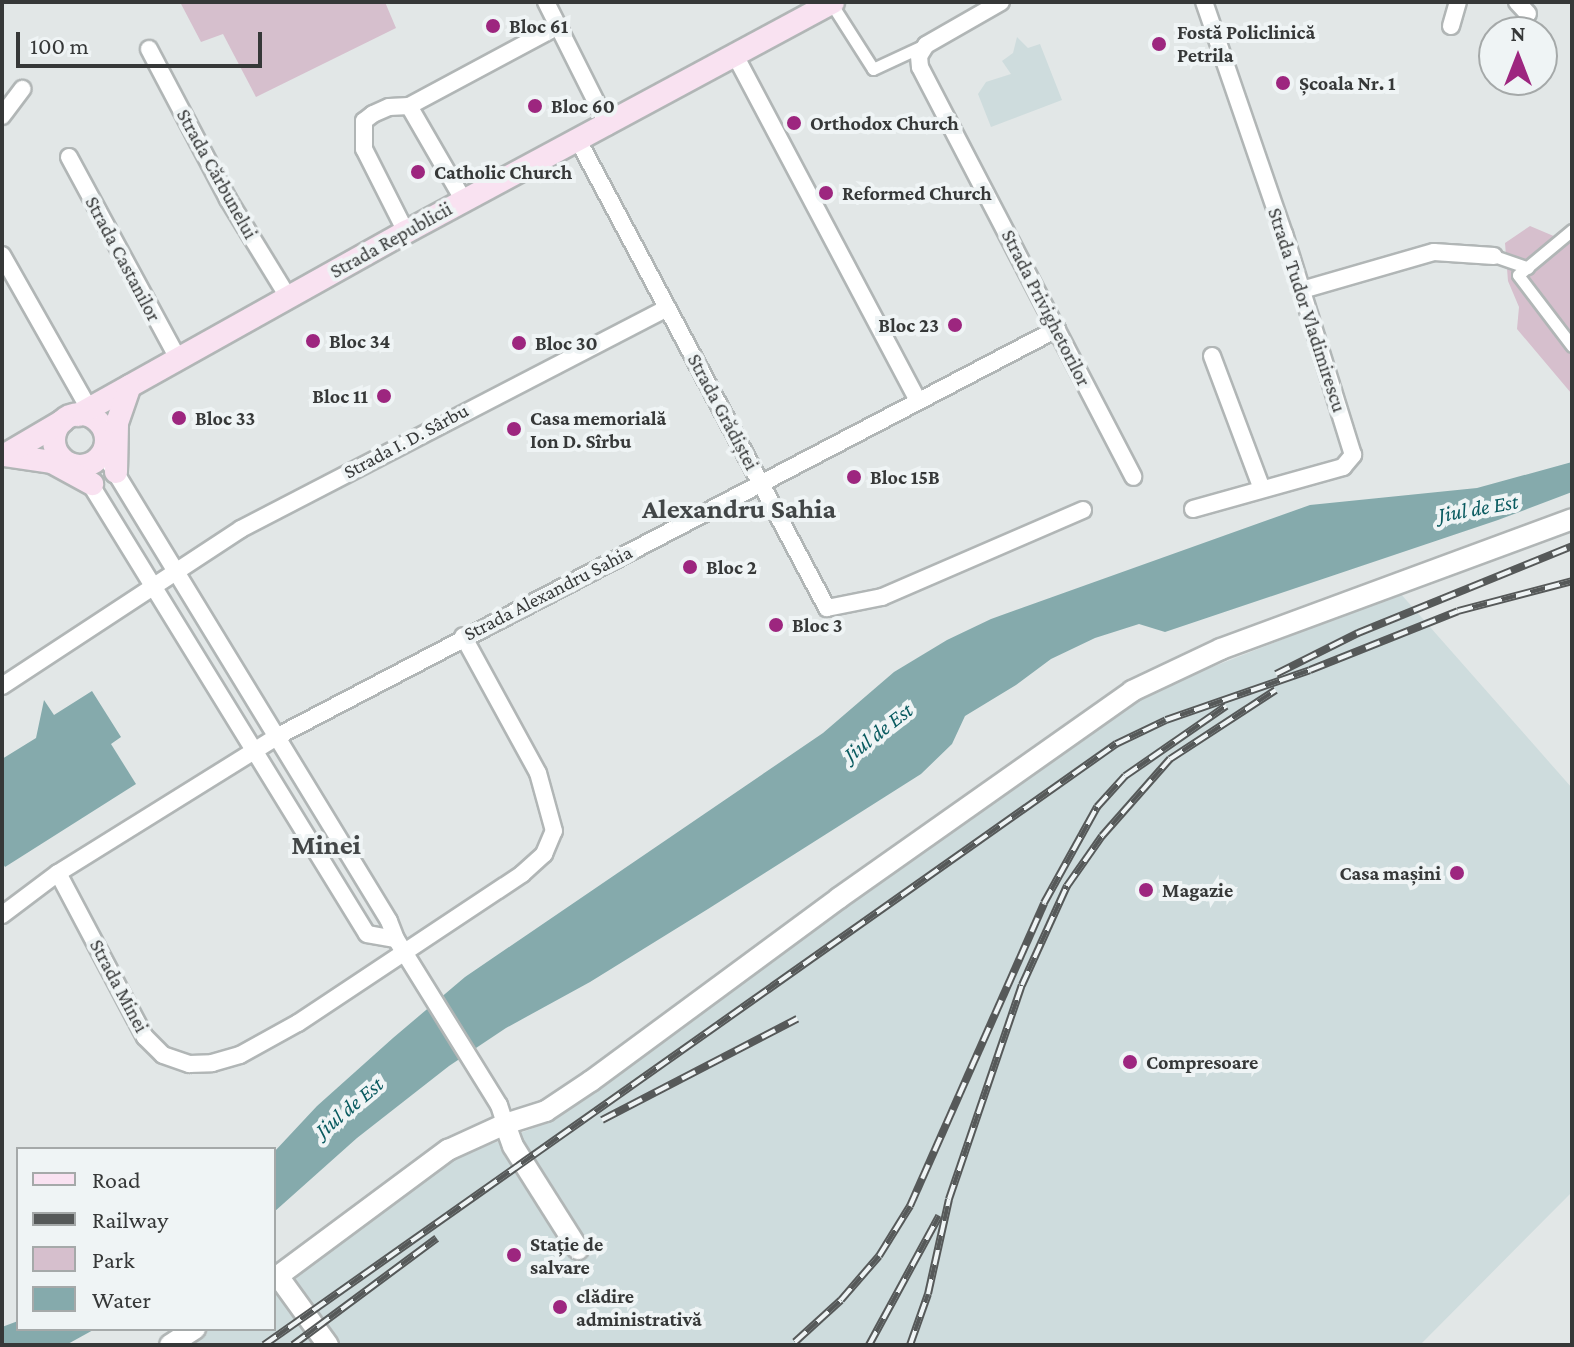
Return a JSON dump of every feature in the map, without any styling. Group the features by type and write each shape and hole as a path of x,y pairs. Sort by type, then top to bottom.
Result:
{"main road":[{"name":"Strada Republicii","path":"4,456 406,232 579,142 832,3"},
{"path":"116,472 117,423 130,386"},
{"path":"77,415 101,425 106,440 103,452 85,475 63,459 55,445 55,436 77,415"},
{"path":"4,456 52,462 85,475"}],"street":[{"path":"546,2 608,126"},
{"path":"832,3 873,69 926,45 1001,2"},
{"name":"Strada Tudor Vladimirescu","path":"1193,509 1343,467 1353,455 1302,290 1204,2"},
{"path":"1451,26 1458,2"},
{"path":"406,232 364,149 364,121 389,107 409,106 558,26"},
{"name":"Strada Privighetorilor","path":"926,45 919,56 927,83 1133,477"},
{"name":"Strada Cărbunelui","path":"149,49 228,199 288,297"},
{"path":"736,57 918,401"},
{"path":"2,116 22,89"},
{"path":"409,106 464,201"},
{"name":"Strada Grădiștei","path":"579,142 827,608 882,597 1083,510"},
{"name":"Strada Castanilor","path":"69,157 178,359"},
{"path":"1572,230 1567,240 1518,275 1572,346"},
{"path":"1302,290 1434,252 1494,256 1528,268"},
{"path":"2,255 77,415"},
{"name":"Strada I. D. Sârbu","path":"152,586 241,529 425,430 667,308"},
{"name":"Strada Alexandru Sahia","path":"253,750 463,636 761,485 1057,329"},
{"path":"1212,356 1262,489"},
{"path":"103,452 389,921 502,1114 513,1146 578,1249"},
{"path":"85,475 367,934 401,945"},
{"path":"328,1345 276,1277 502,1114 546,1111 591,1081 864,880 1132,691 1221,649 1572,519"},
{"path":"2,686 152,586"},
{"name":"Strada Minei","path":"58,873 145,1037 175,1062 212,1063 240,1055 298,1023 401,945 522,874 544,854 554,831 538,773 463,636"},
{"path":"2,915 58,873 253,750"},
{"path":"170,1345 192,1331"}],"shaded area":[{"path":"1017,37 1028,48 1040,44 1062,100 991,127 978,94 986,82 1011,74 1002,61 1013,53"},
{"path":"1400,593 1572,788 1572,1192 1420,1345 180,1345 204,1331 276,1331 276,1287 447,1161 549,1122 1085,729 1141,695"}],"green space":[{"path":"180,2 385,2 396,28 256,97 223,34 201,42"},
{"path":"1572,224 1571,393 1517,329 1519,307 1508,281 1505,243 1530,226 1556,237"}],"water":[{"name":"Jiul de Est","path":"1572,462 1572,492 1498,520 1165,632 1139,624 1095,638 1051,659 965,716 952,744 921,774 590,982 506,1028 449,1066 357,1138 276,1210 276,1150 317,1106 393,1038 465,977 823,733 894,672 947,640 991,619 1310,505 1477,488"},
{"path":"92,691 121,737 111,744 136,784 5,867 2,862 2,759 36,738 44,700 54,715"},
{"path":"16,1322 16,1331 91,1331 66,1345 2,1345 2,1327"}],"railway":[{"path":"1276,674 1358,633 1572,546"},
{"path":"264,1345 1116,744 1166,720 1310,670 1458,611 1572,581"},
{"path":"910,1345 928,1294 949,1199 1022,985 1067,886 1102,836 1170,759 1276,690"},
{"path":"795,1342 841,1300 879,1256 910,1206 1044,903 1097,807 1125,776 1226,706"},
{"path":"602,1120 797,1019"},
{"path":"869,1345 939,1216"},
{"path":"293,1345 437,1238"}],"place":[{"name":"Bloc 61","path":"493,26"},
{"name":"Fostă Policlinică Petrila","path":"1159,44"},
{"name":"Școala Nr. 1","path":"1283,83"},
{"name":"Bloc 60","path":"535,106"},
{"name":"Orthodox Church","path":"794,123"},
{"name":"Catholic Church","path":"418,172"},
{"name":"Reformed Church","path":"826,193"},
{"name":"Bloc 23","path":"955,325"},
{"name":"Bloc 34","path":"313,341"},
{"name":"Bloc 30","path":"519,343"},
{"name":"Bloc 11","path":"384,396"},
{"name":"Bloc 33","path":"179,418"},
{"name":"Casa memorială Ion D. Sîrbu","path":"514,429"},
{"name":"Bloc 15B","path":"854,477"},
{"name":"Bloc 2","path":"690,567"},
{"name":"Bloc 3","path":"776,625"},
{"name":"Casa mașini","path":"1457,873"},
{"name":"Magazie","path":"1146,890"},
{"name":"Compresoare","path":"1130,1062"},
{"name":"Stație de salvare","path":"514,1255"},
{"name":"clădire administrativă","path":"560,1307"}],"district":[{"name":"Alexandru Sahia","path":"739,509"},
{"name":"Minei","path":"326,845"}]}
